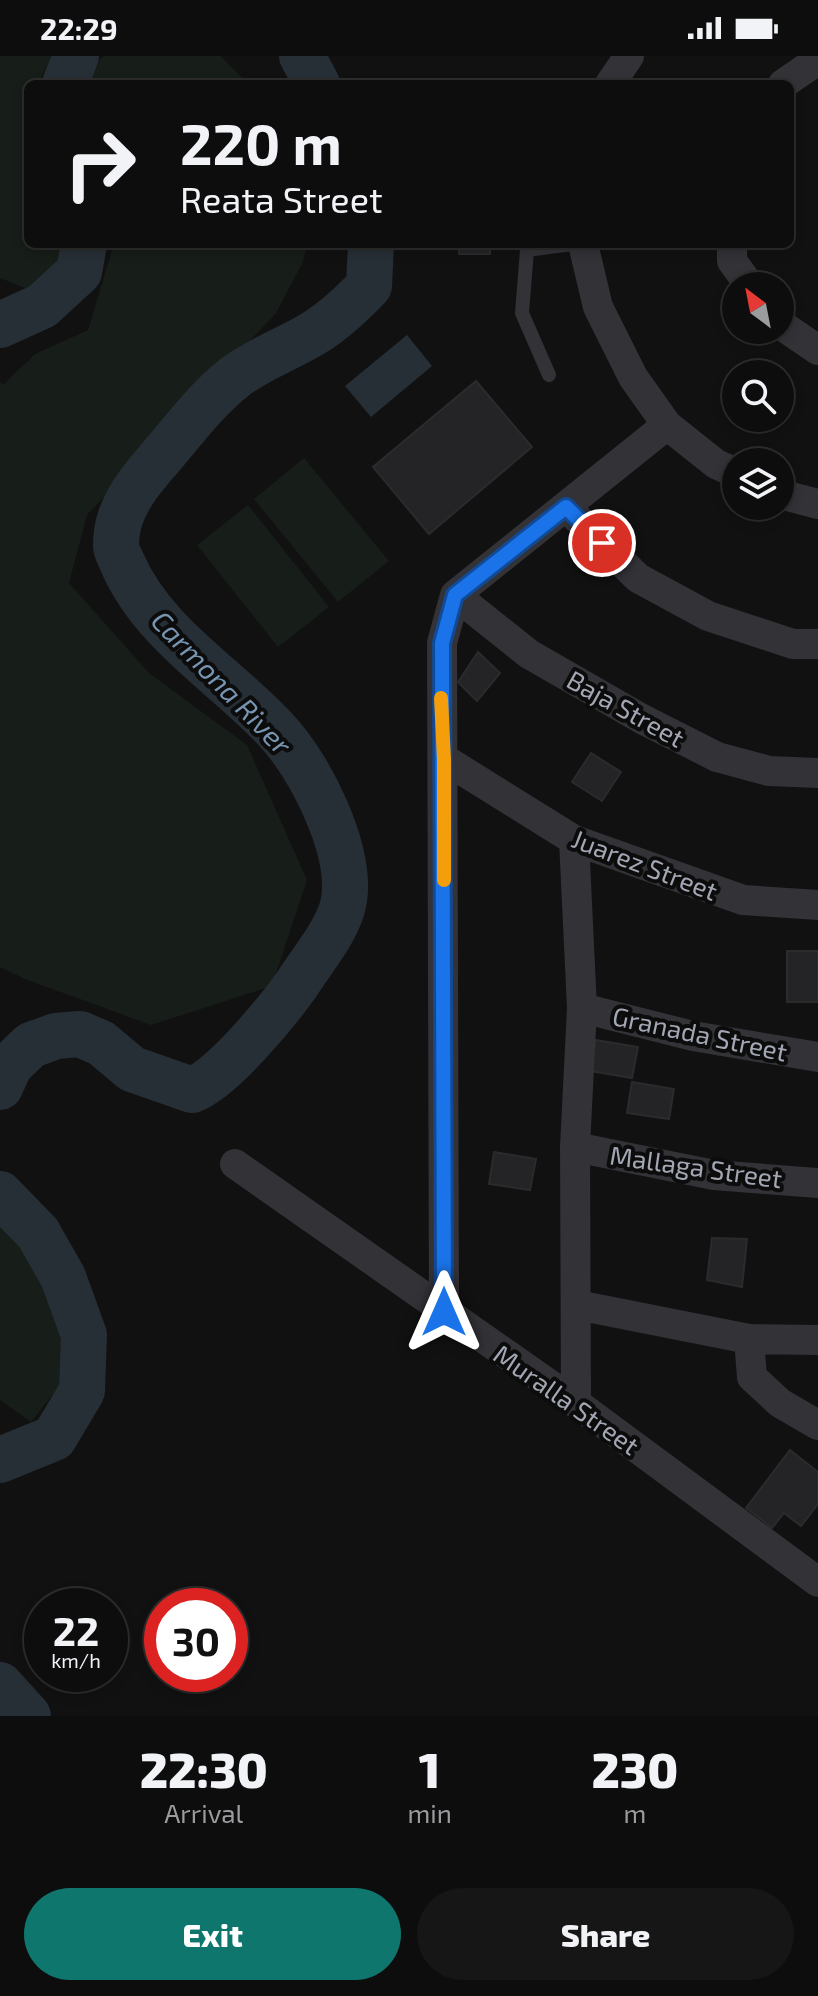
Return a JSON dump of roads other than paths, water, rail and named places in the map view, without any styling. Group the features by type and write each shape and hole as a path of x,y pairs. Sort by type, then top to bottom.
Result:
{"street":[{"path":"613,80 629,56"},
{"path":"789,80 818,60"},
{"path":"584,248 598,307 633,377 667,425 722,467"},
{"path":"732,248 732,261 740,272"},
{"path":"794,334 818,350"},
{"path":"444,1312 442,643 455,595 667,425"},
{"path":"794,498 818,504"},
{"path":"566,507 638,578 708,616 793,644 818,644"},
{"name":"Baja Street","path":"455,595 529,654 642,719 717,757 769,771 818,773"},
{"name":"Juarez Street","path":"444,759 574,840 743,900 818,905"},
{"path":"574,840 582,1008 575,1147 576,1403"},
{"name":"Granada Street","path":"582,1008 693,1036 818,1057"},
{"name":"Mallaga Street","path":"575,1147 714,1175 818,1183"},
{"name":"Muralla Street","path":"235,1164 576,1403 818,1582"},
{"path":"577,1305 749,1339 818,1340"},
{"path":"749,1339 752,1377 780,1403 818,1425"}],"lane":[{"path":"527,248 522,313 549,375"}],"waterway":[{"name":"Carmona River","path":"67,80 76,56"},
{"name":"Carmona River","path":"302,56 315,80"},
{"name":"Carmona River","path":"0,325 42,306 79,272 83,248"},
{"name":"Carmona River","path":"0,1087 10,1065 31,1045 56,1036 80,1034 101,1043 132,1069 192,1090 234,1059 263,1027 297,984 337,922 344,900 342,857 315,786 276,730 170,632 152,610 135,587 117,552 116,542 121,516 134,490 216,394 245,370 322,328 369,286 371,248"},
{"name":"Carmona River","path":"0,1194 38,1233 63,1277 84,1335 82,1391 54,1438 0,1460"},
{"name":"Carmona River","path":"0,1685 28,1716"}]}
